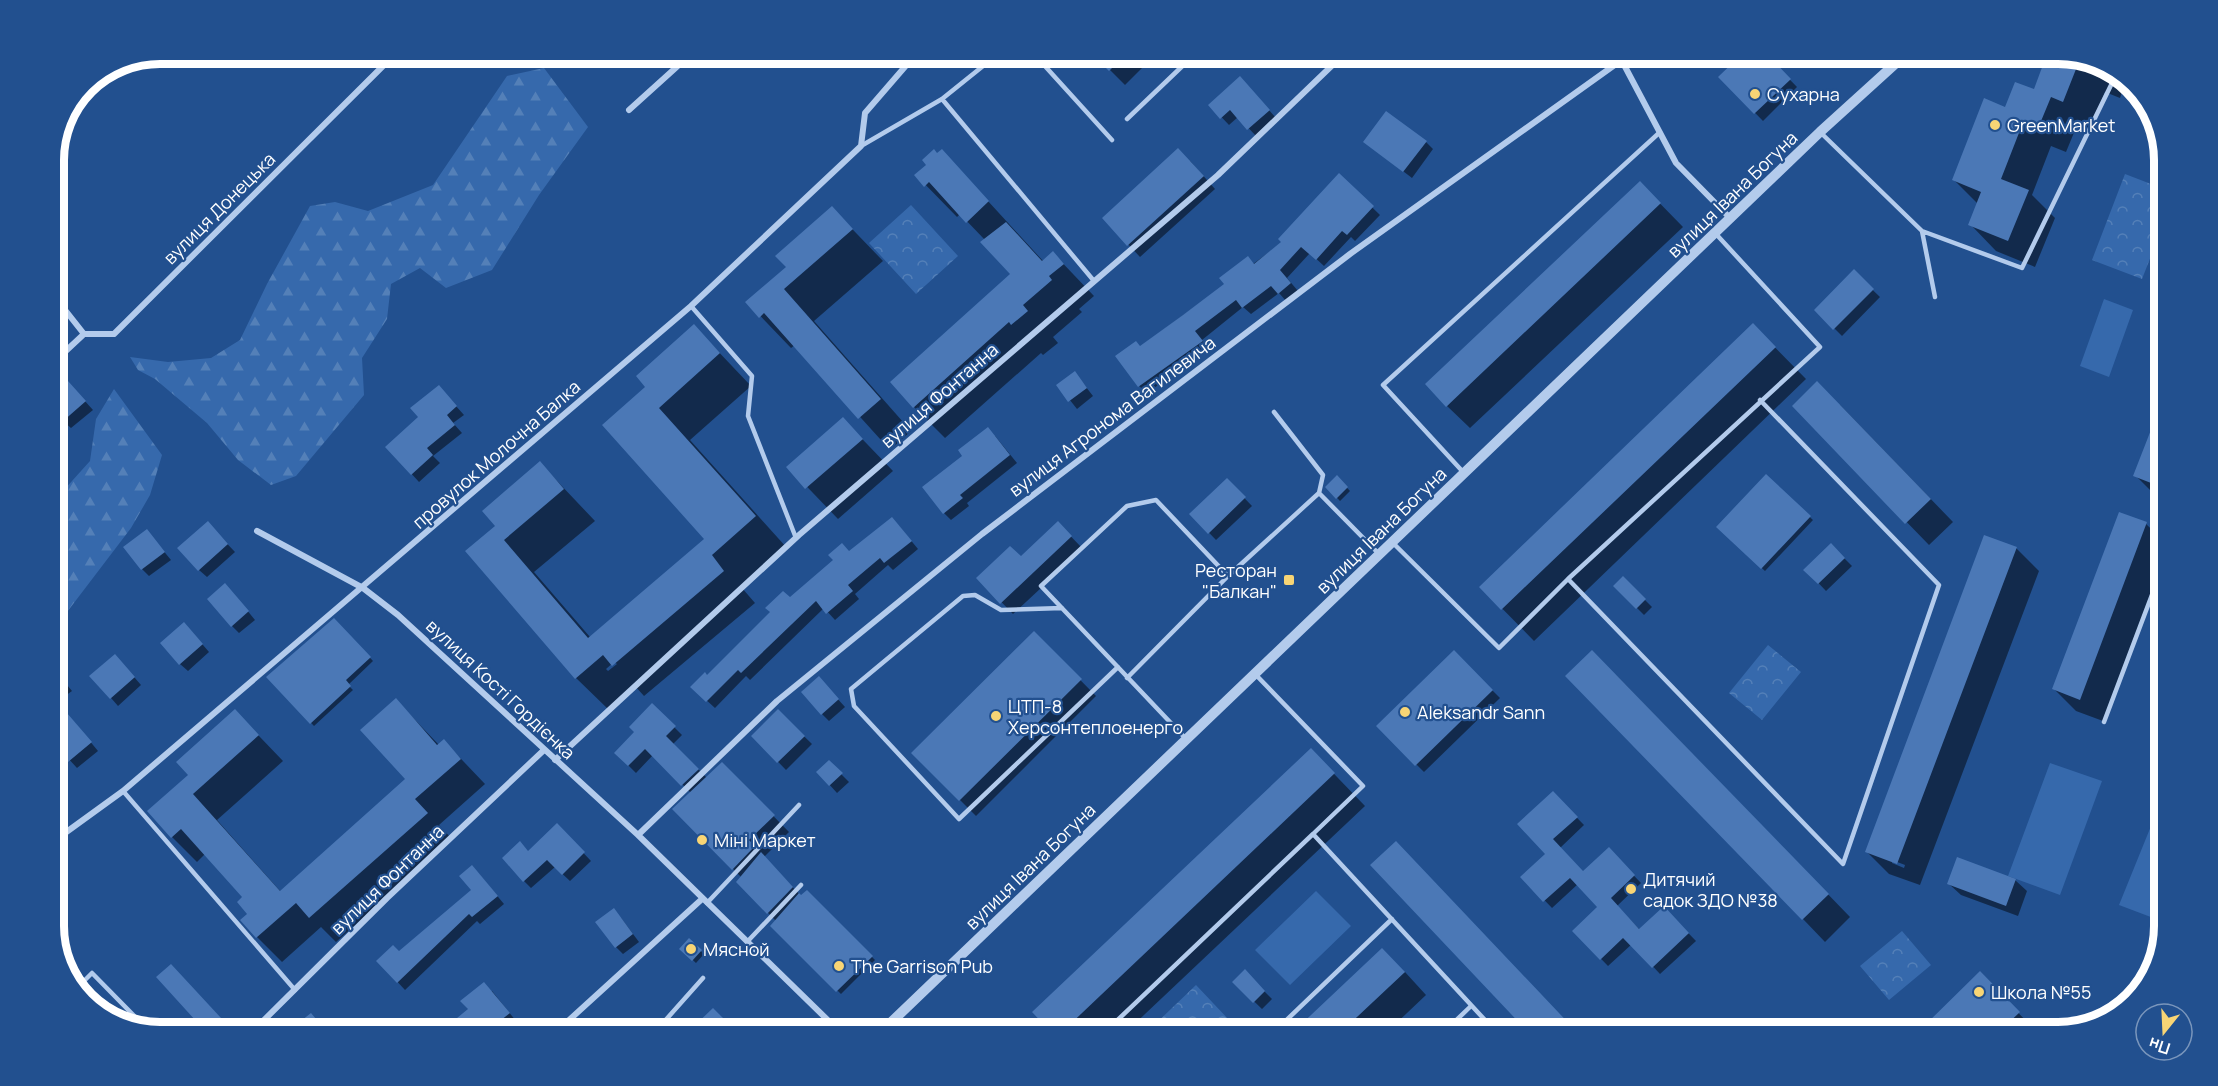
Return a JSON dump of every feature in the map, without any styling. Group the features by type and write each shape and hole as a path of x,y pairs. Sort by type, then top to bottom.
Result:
{"street":[{"name":"вулиця Донецька","path":"84,334 114,334 385,64"},
{"path":"629,110 680,64"},
{"path":"861,146 865,113 907,64"},
{"name":"вулиця Фонтанна","path":"555,760 796,538 1218,175 1333,64"},
{"name":"вулиця Агронома Вагилевича","path":"638,835 777,701 982,534 1350,254 1618,64"},
{"path":"1624,64 1659,133 1688,177 1731,219"},
{"name":"вулиця Івана Богуна","path":"891,1022 1820,132 1895,64"},
{"name":"провулок Молочна Балка","path":"65,834 123,791 691,306 861,146"},
{"path":"65,310 84,334 65,352"},
{"name":"вулиця Кості Гордієнка","path":"257,531 363,588 398,615 638,835 830,1022"},
{"name":"вулиця Фонтанна","path":"262,1022 387,898 544,750"},
{"path":"567,1022 705,901"}],"lane":[{"path":"861,146 942,99 986,64"},
{"path":"1043,64 1112,140"},
{"path":"1127,119 1185,64"},
{"path":"1820,132 1922,231 2022,268 2112,82"},
{"path":"942,99 1094,281"},
{"path":"1464,473 1383,385 1659,133"},
{"path":"1922,231 1935,297"},
{"path":"1392,542 1499,648 1568,579 1820,347 1716,234"},
{"path":"691,306 752,376 748,416 796,538"},
{"path":"1568,579 1843,864 1939,585 1761,400"},
{"path":"1127,678 1228,576 1319,493 1323,475 1274,412"},
{"path":"1319,493 1379,554"},
{"path":"1187,740 1041,586 1127,506 1156,500 1228,576"},
{"path":"2104,722 2154,591"},
{"path":"1062,608 1001,610 975,595 963,596 851,689 854,706 959,819 1118,667"},
{"path":"1115,1022 1363,786 1255,673"},
{"path":"123,791 295,990"},
{"path":"705,901 799,805"},
{"path":"1313,834 1486,1022"},
{"path":"747,942 801,885"},
{"path":"1284,1022 1392,919"},
{"path":"83,982 92,973 136,1018"},
{"path":"664,1022 703,978"},
{"path":"1454,1022 1471,1006"},
{"path":"127,1015 130,1012"}],"green space":[{"path":"544,68 588,127 539,195 492,270 446,288 420,268 391,284 387,319 362,358 364,395 296,476 271,485 238,460 207,423 155,379 138,370 130,357 168,362 211,358 240,340 267,284 310,206 335,202 368,211 433,185 507,76"},
{"path":"2125,174 2153,185 2153,251 2142,279 2092,260"},
{"path":"911,205 958,256 916,294 869,243"},
{"path":"2104,299 2133,310 2109,377 2080,366"},
{"path":"114,389 162,455 150,495 131,528 65,615 65,489 90,461 96,419"},
{"path":"1768,645 1801,672 1762,720 1729,693"},
{"path":"2050,763 2102,781 2060,895 2008,876"},
{"path":"2154,819 2154,918 2119,905"},
{"path":"1316,891 1351,926 1290,985 1255,950"},
{"path":"1902,931 1931,965 1889,1000 1860,966"},
{"path":"1196,985 1230,1021 1229,1022 1157,1022"}],"building":[{"path":"1102,64 1116,64 1109,71"},
{"name":"Сухарна","path":"1732,64 1777,64 1791,79 1754,114 1718,77"},
{"path":"2043,64 2077,67 2063,102 2051,97 2039,126 2024,120 2001,179 2029,190 2008,241 1968,225 1981,192 1952,180 1984,98 2005,107 2015,82 2034,89"},
{"path":"1240,76 1270,110 1247,130 1230,110 1220,119 1208,105"},
{"path":"1386,111 1427,141 1403,172 1363,142"},
{"path":"1178,148 1204,176 1127,246 1102,218"},
{"path":"934,149 937,153 942,149 989,201 966,223 929,182 924,187 914,175 926,165 922,160"},
{"path":"1339,173 1374,206 1347,235 1342,231 1316,260 1301,247 1280,270 1291,283 1278,294 1271,286 1242,308 1236,300 1195,331 1203,341 1138,387 1115,356 1136,341 1140,346 1183,315 1224,284 1219,278 1248,256 1254,264 1281,242 1278,239"},
{"path":"1640,181 1661,203 1446,407 1425,384"},
{"path":"832,206 853,229 784,289 881,399 858,419 764,313 759,318 745,302 786,267 775,256"},
{"path":"1006,222 1042,261 1053,251 1064,264 1049,276 1052,280 1023,305 1028,311 1011,325 1009,322 913,408 890,382 1010,274 980,242"},
{"path":"1854,269 1874,289 1833,330 1814,310"},
{"path":"1753,323 1776,347 1501,610 1479,587"},
{"path":"694,324 720,353 659,408 756,516 712,555 724,571 612,666 603,655 575,679 465,551 495,526 482,511 540,461 564,489 504,540 588,638 704,539 602,425 645,387 636,376"},
{"path":"1075,371 1087,388 1068,402 1056,385"},
{"path":"68,381 86,401 65,419 65,383"},
{"path":"1817,381 1931,499 1905,524 1792,406"},
{"path":"439,385 457,406 447,415 455,425 427,448 433,455 411,475 385,447 418,417 410,408"},
{"path":"843,417 863,439 805,489 786,467"},
{"path":"2153,424 2153,484 2133,476"},
{"path":"988,427 1010,455 960,495 963,498 943,514 922,487 962,456 958,450"},
{"path":"1766,474 1811,516 1761,569 1716,527"},
{"path":"1337,475 1348,487 1336,499 1325,487"},
{"path":"1227,478 1246,497 1208,534 1189,514"},
{"path":"2119,512 2147,522 2080,700 2052,689"},
{"path":"892,517 912,541 884,563 880,558 848,585 853,591 826,614 816,601 741,673 738,670 706,702 690,687 705,672 707,675 770,612 765,608 783,591 790,597 833,560 828,555 842,543 849,551"},
{"path":"208,521 228,544 198,571 177,548"},
{"path":"1058,521 1072,536 1000,604 976,578 1010,546 1021,556"},
{"path":"147,529 165,552 141,570 123,547"},
{"path":"1984,535 2017,547 1897,864 1865,852"},
{"path":"1831,543 1845,558 1818,584 1803,570"},
{"path":"1623,576 1646,599 1636,609 1613,586"},
{"path":"225,583 249,611 231,627 207,599"},
{"path":"334,618 371,657 346,680 351,686 310,724 266,677"},
{"path":"184,622 203,644 179,665 160,643"},
{"name":"ЦТП-8 Херсонтеплоенерго","path":"1034,631 1082,679 959,801 911,753"},
{"path":"1454,650 1493,690 1415,766 1376,726"},
{"path":"1592,650 1829,894 1802,920 1565,676"},
{"path":"115,654 135,677 110,699 89,676"},
{"path":"819,676 839,699 821,715 801,692"},
{"path":"396,698 437,745 444,739 461,759 415,799 428,813 309,918 296,903 256,938 240,920 247,914 237,902 242,897 181,829 171,838 147,811 188,775 176,762 235,709 259,735 193,794 280,891 405,779 360,730"},
{"path":"652,703 676,726 666,736 699,769 681,786 645,749 628,766 614,753 634,732 629,727"},
{"path":"778,709 805,736 777,763 751,736"},
{"path":"65,711 92,742 68,762 65,758"},
{"path":"1311,748 1335,773 1073,1022 1042,1022 1032,1012"},
{"path":"829,760 843,773 829,786 816,772"},
{"path":"722,762 775,815 749,840 755,846 732,870 672,809"},
{"path":"1553,791 1578,817 1553,839 1583,871 1609,847 1635,875 1611,898 1639,929 1664,906 1689,933 1652,968 1623,938 1600,960 1572,931 1597,907 1570,878 1543,902 1520,877 1545,854 1517,824"},
{"path":"557,823 585,852 562,875 547,860 523,882 502,858 520,841 528,851"},
{"path":"1396,841 1568,1022 1519,1022 1370,865"},
{"path":"761,852 793,887 767,914 736,882"},
{"path":"1957,857 2016,879 2006,906 1947,884"},
{"path":"472,865 498,896 472,917 469,914 397,983 376,961 393,945 399,951 471,890 459,876"},
{"path":"807,890 873,956 836,992 770,926 799,893 801,895"},
{"path":"614,908 633,934 615,948 595,922"},
{"path":"689,938 702,950 692,961 679,949"},
{"path":"1382,948 1405,972 1352,1022 1304,1022"},
{"path":"171,964 225,1022 197,1022 156,977"},
{"path":"1245,969 1265,991 1253,1003 1232,982"},
{"name":"Школа №55","path":"1980,971 2020,1012 2009,1022 1996,1022 1992,1018 1988,1022 1928,1022"},
{"path":"484,982 510,1013 499,1022 452,1022 468,1009 460,1001"},
{"path":"713,1008 727,1022 698,1022"},
{"path":"311,1013 319,1022 300,1022"}],"place":[{"name":"Сухарна","path":"1755,94"},
{"name":"GreenMarket","path":"1995,125"},
{"name":"Ресторан \"Балкан\"","path":"1289,580"},
{"name":"Aleksandr Sann","path":"1405,712"},
{"name":"ЦТП-8 Херсонтеплоенерго","path":"996,716"},
{"name":"Міні Маркет","path":"702,840"},
{"name":"Дитячий садок ЗДО №38","path":"1631,889"},
{"name":"Мясной","path":"691,949"},
{"name":"The Garrison Pub","path":"839,966"},
{"name":"Школа №55","path":"1979,992"}]}
